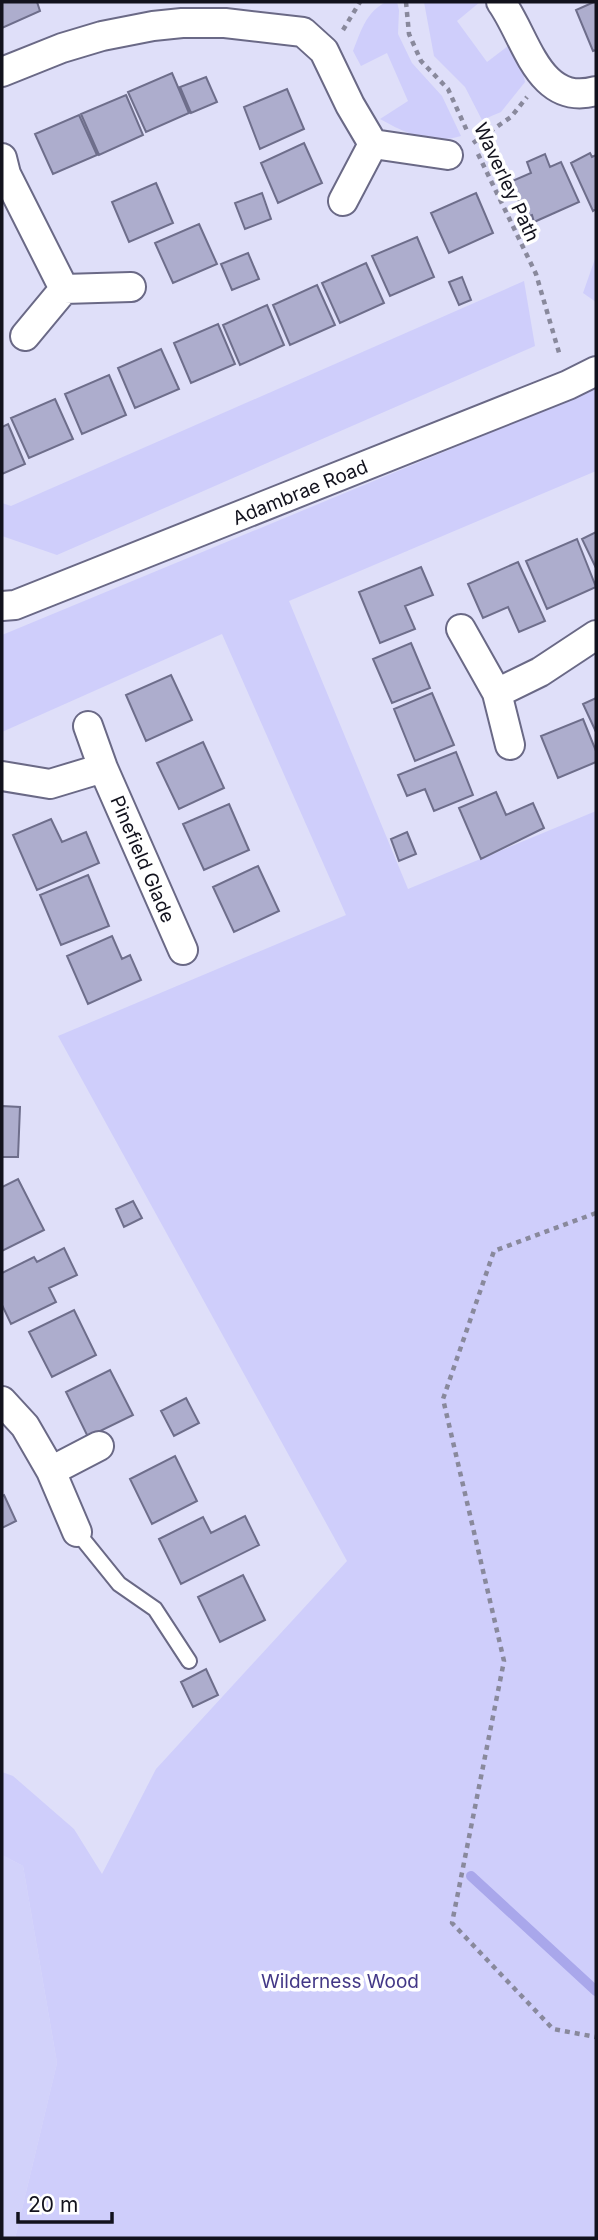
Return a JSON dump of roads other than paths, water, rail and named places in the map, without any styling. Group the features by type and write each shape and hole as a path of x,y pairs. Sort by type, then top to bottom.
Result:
{"street":[{"path":"501,2 542,76 564,92 596,91"},
{"path":"2,72 62,48 102,36 153,26 225,23 303,32 324,51 350,105 373,144"},
{"path":"373,144 461,149"},
{"path":"342,201 373,144"},
{"path":"2,158 6,174 64,289"},
{"path":"25,336 64,289 131,288"},
{"name":"Adambrae Road","path":"2,606 15,605 568,385 596,371"},
{"path":"461,629 496,692 510,745"},
{"path":"496,692 540,672 596,635"},
{"name":"Pinefield Glade","path":"88,726 103,768 183,950"},
{"path":"2,776 50,784 103,768"},
{"path":"2,1401 25,1426 51,1471 77,1532"},
{"path":"51,1471 99,1446"}],"lane":[{"path":"77,1532 119,1584 155,1609 189,1661"}],"waterway":[{"path":"471,1876 596,1991"}],"park label":[{"name":"Wilderness Wood","path":"340,1981"}]}
